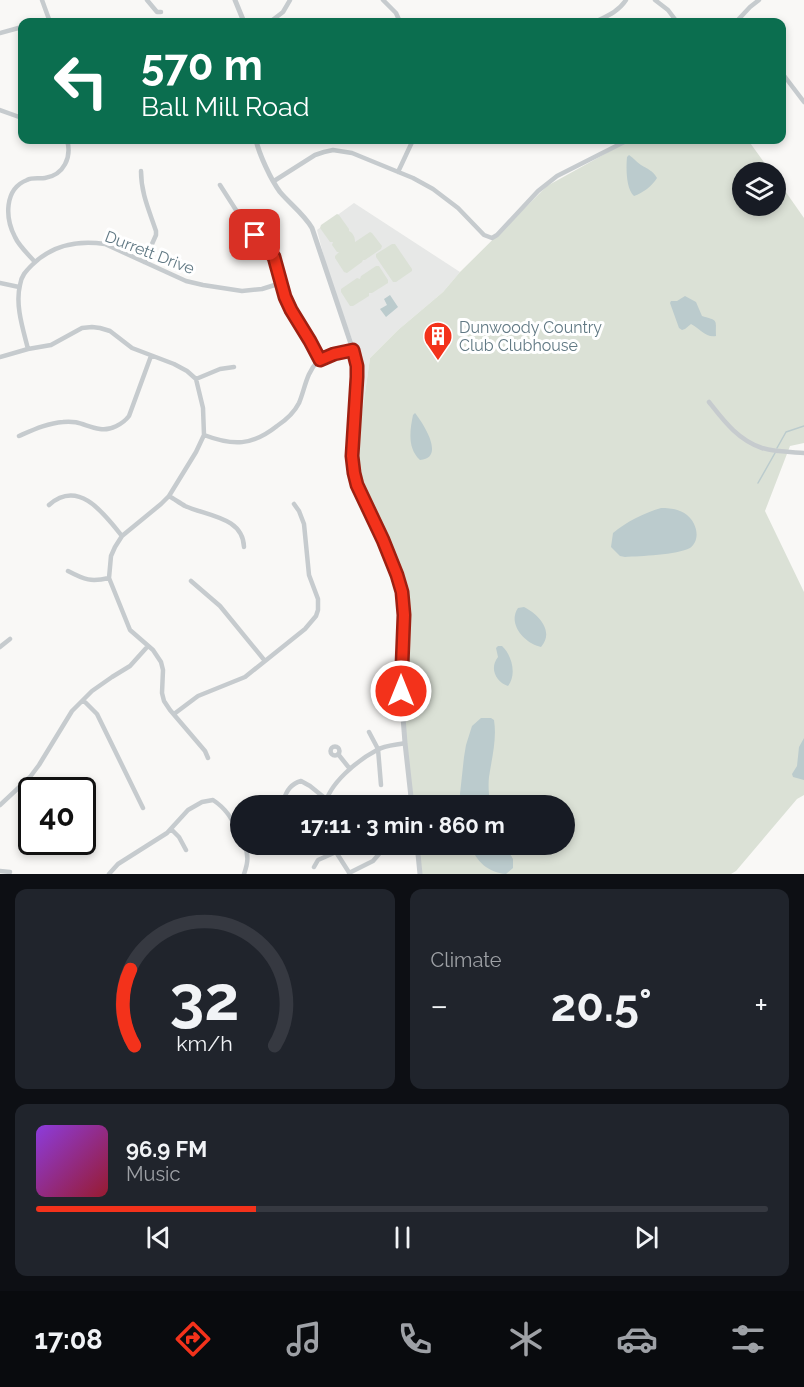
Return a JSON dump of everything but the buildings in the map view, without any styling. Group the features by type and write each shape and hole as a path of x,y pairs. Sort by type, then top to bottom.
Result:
{"street":[{"path":"42,0 48,18"},
{"path":"147,0 157,12 161,12"},
{"path":"235,0 242,18"},
{"path":"275,18 283,12 290,0"},
{"path":"383,0 398,18"},
{"path":"603,18 620,9 626,0"},
{"path":"655,0 674,18"},
{"path":"740,18 759,0"},
{"path":"0,33 18,28"},
{"path":"786,78 804,102"},
{"path":"0,111 18,117"},
{"path":"35,262 15,238 8,212 9,201 17,187 23,182 33,178 48,177 59,172 66,164 69,154 68,144"},
{"path":"257,144 260,154 281,192 312,228 357,366 352,456 354,473 357,485 375,521 397,575 404,604 401,691 411,795"},
{"path":"398,172 411,144"},
{"path":"274,181 315,155 333,150 352,153 423,183 443,196 487,237 492,238 538,191 557,176 620,144"},
{"path":"141,171 146,204 156,231 144,262"},
{"path":"220,185 239,215 274,257 291,310 320,360"},
{"name":"Durrett Drive","path":"19,287 22,276 35,262 53,249 93,243 105,244 186,281 242,291 281,284"},
{"path":"0,283 19,287 22,324 28,349"},
{"path":"0,357 51,345 82,328 92,327 110,331 132,348 174,364 196,379 203,408 204,435 169,496 122,536 111,556 109,578 130,630 157,655 161,662 163,698 208,758"},
{"path":"204,435 238,443 262,437 289,417 302,395 306,379 320,360 353,350"},
{"path":"19,436 53,423 65,421 79,422 102,429 124,422 129,416 151,356"},
{"path":"196,379 220,369 234,367"},
{"path":"709,402 725,423 749,442 771,450 804,453"},
{"path":"49,505 65,497 75,496 85,499 98,507 122,536"},
{"path":"169,496 185,506 232,524 243,537 244,547"},
{"path":"174,714 198,696 245,677 311,624 316,616 318,598 309,575 304,524 294,504"},
{"path":"68,571 90,581 109,578"},
{"path":"191,581 220,606 265,661"},
{"path":"0,647 10,639"},
{"path":"29,777 39,765 72,711 92,691 130,666 148,646"},
{"path":"83,700 97,714 143,808"},
{"path":"369,732 378,748 381,785"},
{"path":"330,795 335,784 350,769 378,748 405,743"},
{"path":"338,754 350,769"},
{"path":"285,795 286,790 301,781 319,795"},
{"path":"0,805 18,789"},
{"path":"213,800 214,794"},
{"path":"109,874 118,864 167,833 188,810 202,802 213,800 230,815"},
{"path":"171,829 179,837 186,850"},
{"path":"244,874 248,862 247,855"},
{"path":"314,867 318,860 329,855"},
{"path":"338,855 350,873 373,861 379,855"},
{"path":"418,855 420,874"},
{"path":"0,871 10,872"}],"shaded area":[{"path":"623,144 751,144 764,162 732,162 732,216 786,216 786,192 804,218 804,443 790,446 765,511 804,592 804,795 797,799 731,874 420,874 418,855 575,855 575,795 411,795 405,752 406,717 400,666 410,638 406,603 379,521 353,483 353,438 362,414 370,358 398,330 443,292 460,272 547,186"},
{"path":"629,155 657,178 647,189 634,196 627,178 627,157"},
{"path":"354,203 460,272 443,292 398,330 370,358 362,414 359,385 360,360 331,284 317,230"},
{"path":"337,214 353,234 355,242 370,232 382,246 347,273 335,258 339,252 332,245 333,242 330,242 320,228"},
{"path":"395,244 412,269 396,282 393,282 376,257 376,254"},
{"path":"379,266 388,283 350,306 341,289 357,278 360,279"},
{"path":"390,295 398,307 386,317 380,309 387,305 384,299"},
{"path":"685,296 696,302 702,316 715,322 716,336 706,334 691,324 682,330 679,328 670,303"},
{"path":"415,413 427,432 432,447 428,458 420,460 413,450 410,439"},
{"path":"661,508 678,510 690,518 697,536 690,548 668,554 625,557 620,556 611,547 613,533 618,529 648,512"},
{"path":"524,607 535,614 543,624 546,635 541,647 524,638 516,627 515,614 518,608"},
{"path":"502,646 511,660 513,671 508,686 497,678 494,670 498,657 496,648"},
{"path":"481,718 494,720 495,734 489,795 460,795 466,745 472,726"},
{"path":"804,738 804,780 793,777 792,774 797,766 799,747"},
{"path":"511,855 513,868 506,874 500,873 489,869 476,856"}],"waterway":[{"path":"777,448 786,432 804,426"},
{"path":"758,483 775,453"}],"place":[{"name":"Dunwoody Country Club Clubhouse","path":"438,362"}],"route":[{"path":"255,235 274,257 285,297 320,360 353,350 357,366 352,456 354,473 357,485 383,540 402,592 404,615 401,691"}]}
